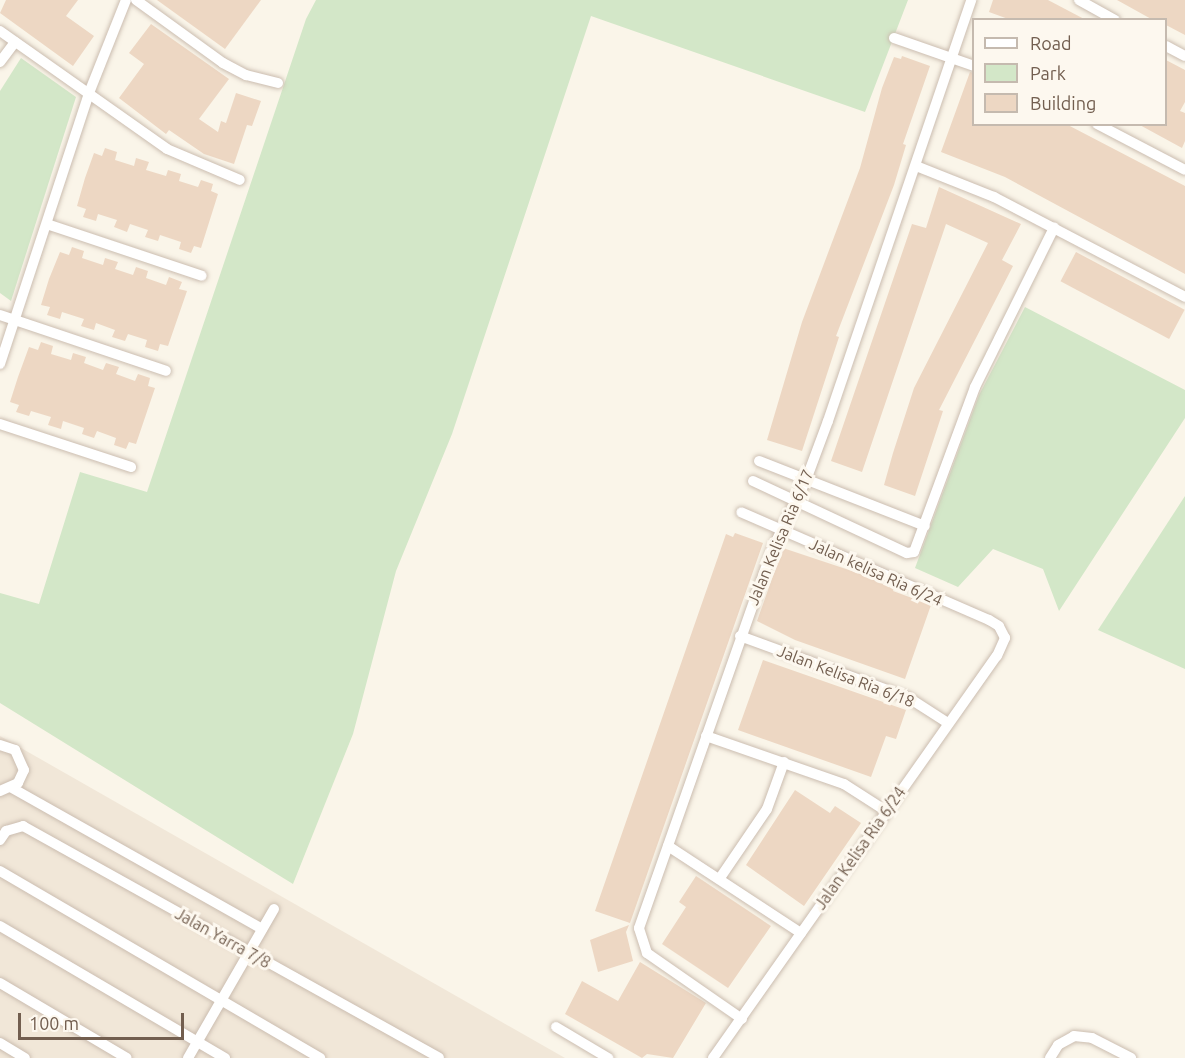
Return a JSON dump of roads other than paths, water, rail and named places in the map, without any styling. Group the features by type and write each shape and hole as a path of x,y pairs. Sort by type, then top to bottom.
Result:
{"street":[{"path":"0,364 89,93 126,0"},
{"path":"136,0 223,63 246,75 278,83"},
{"name":"Jalan Kelisa Ria 6/17","path":"742,1019 647,953 641,944 639,928 642,913 668,846 740,636 781,529 806,480 916,166 971,0"},
{"path":"1078,0 1112,18"},
{"path":"0,31 167,149 240,180"},
{"path":"894,38 972,65"},
{"path":"0,62 15,42"},
{"path":"1167,47 1185,56"},
{"path":"1101,126 1185,170"},
{"path":"916,166 994,197 1185,297"},
{"path":"47,224 202,276"},
{"path":"753,481 907,553 918,548 975,387 1054,228"},
{"path":"0,315 166,371"},
{"path":"0,424 131,466"},
{"path":"759,461 925,526"},
{"name":"Jalan kelisa Ria 6/24","path":"741,512 989,621 999,626 1005,638"},
{"name":"Jalan Kelisa Ria 6/18","path":"740,636 909,698 948,723"},
{"name":"Jalan Kelisa Ria 6/24","path":"713,1058 1003,646 1005,638"},
{"path":"706,736 844,784 885,811"},
{"path":"0,745 15,750 23,762 22,777 12,788 0,791"},
{"path":"720,878 767,808 784,762"},
{"path":"12,788 262,929"},
{"name":"Jalan Yarra 7/8","path":"3,835 23,826 439,1058"},
{"path":"668,846 801,933"},
{"path":"0,871 320,1058"},
{"path":"188,1058 274,909"},
{"path":"0,926 225,1058"},
{"path":"0,983 127,1058"},
{"path":"556,1027 608,1058"},
{"path":"1050,1058 1066,1039 1092,1038 1131,1058"},
{"path":"0,1043 26,1058"}]}
